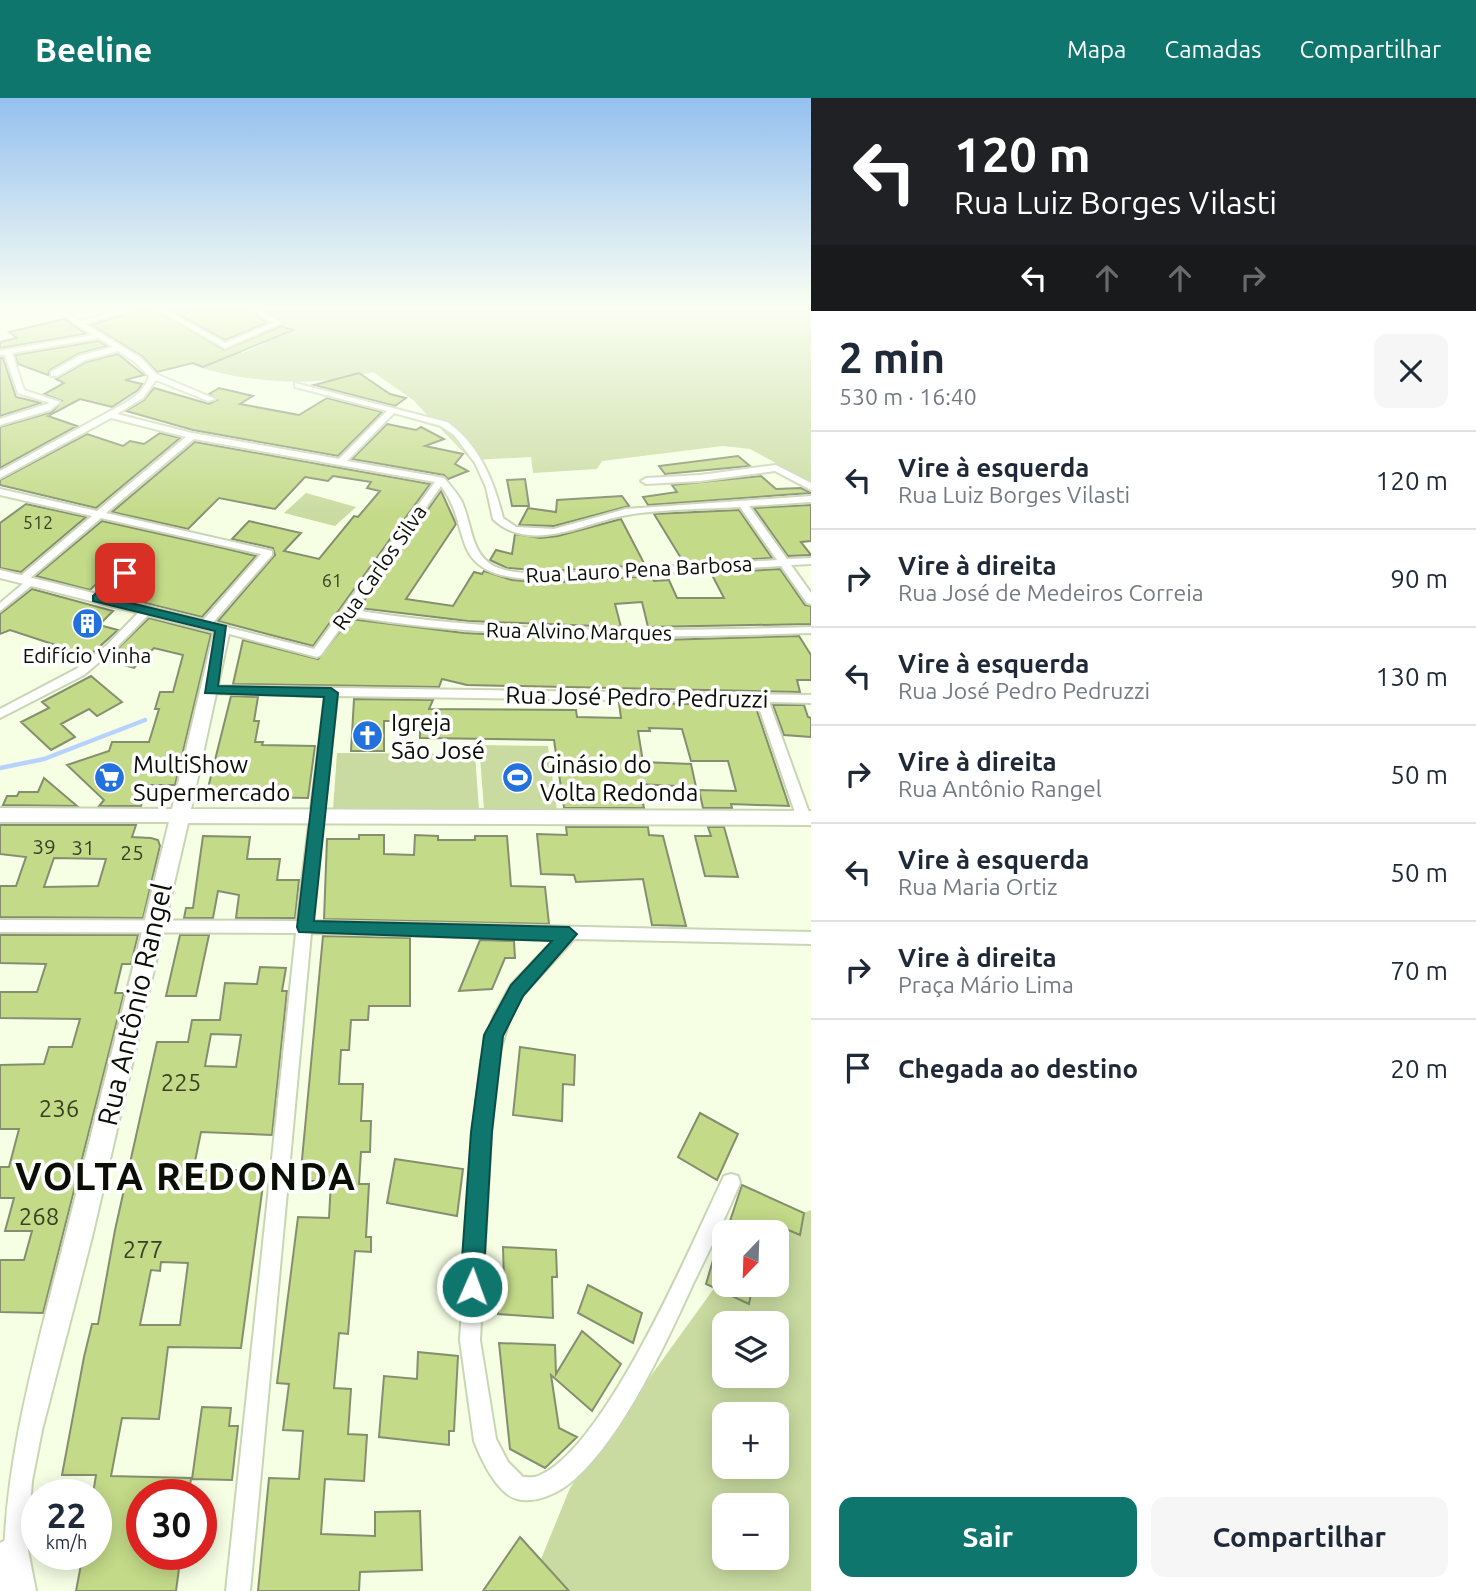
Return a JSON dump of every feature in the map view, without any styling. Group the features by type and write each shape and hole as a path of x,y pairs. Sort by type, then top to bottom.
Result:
{"main road":[{"path":"0,574 214,627"},
{"name":"Rua Antônio Rangel","path":"10,1545 17,1481 27,1430 79,1237 210,690 214,627"},
{"path":"0,815 807,818"},
{"path":"10,1545 20,1591"}],"street":[{"path":"0,422 47,408 56,402 21,391 15,379"},
{"path":"0,475 111,415 147,391 152,379"},
{"path":"160,379 211,398"},
{"path":"299,385 392,411 434,419 457,433 485,475 498,519 506,528 514,530 554,532 625,512 811,499"},
{"path":"342,461 392,411"},
{"path":"111,415 192,436 441,480"},
{"path":"0,608 98,514 192,436"},
{"path":"646,481 700,478 776,468 811,487"},
{"name":"Rua Lauro Pena Barbosa","path":"441,480 456,498 469,548 477,560 498,571 548,577 811,561"},
{"name":"Rua Carlos Silva","path":"214,627 317,653 441,480"},
{"path":"0,492 268,552 214,627"},
{"path":"743,504 811,601"},
{"path":"97,598 125,573"},
{"path":"0,714 80,672 111,647 147,610"},
{"name":"Rua Alvino Marques","path":"348,611 429,624 521,631 684,634 811,630"},
{"name":"Rua José Pedro Pedruzzi","path":"210,690 811,699"},
{"path":"238,1591 315,818 331,693"},
{"path":"762,699 807,818"},
{"path":"0,926 305,927 811,937"},
{"path":"569,934 517,990 502,1016 489,1060 482,1132 470,1340 485,1441 499,1470 518,1488 540,1488 566,1471 600,1434 655,1338 731,1183"},
{"name":"Rua Antônio Rangel","path":"0,1583 10,1545"}],"green space":[{"path":"255,379 339,379 306,382"},
{"path":"383,379 811,379 811,482 750,449 723,446 602,461 597,469 533,473 531,457 471,460 413,400"},
{"path":"306,493 356,507 335,526 284,513"},
{"name":"Ginásio do Volta Redonda","path":"479,745 548,746 557,810 484,809"},
{"path":"337,753 475,754 479,810 333,809"},
{"path":"811,1210 811,1591 528,1591 570,1488 712,1291 712,1297 789,1297 787,1220"}],"building":[{"path":"0,379 10,379 16,397 41,403 0,416"},
{"path":"56,379 130,379 125,380 142,384 138,390 112,407 80,399 48,416 77,426 0,468 0,427 52,412 62,401 44,394 64,383"},
{"path":"338,379 367,379 390,394 406,398 395,406 314,385"},
{"path":"154,388 209,404 217,400 209,394 219,388 253,396 240,404 299,415 327,398 382,412 338,456 193,430 126,411 144,400"},
{"path":"387,424 416,430 421,427 444,439 425,446 463,454 455,464 468,471 448,479 444,475 352,459"},
{"path":"160,433 180,438 96,508 0,485 0,480 87,434 123,446 130,441 144,444"},
{"path":"195,442 430,484 313,646 218,621 275,555 273,548 232,539 249,521 301,533 284,551 319,559 354,516 358,517 380,491 367,488 371,482 333,476 328,481 305,477 275,509 219,498 188,529 112,512"},
{"path":"738,456 750,466 665,474 659,466"},
{"path":"761,476 776,489 801,488 811,493 648,505 643,497 677,492 672,485"},
{"path":"525,479 529,506 512,506 507,480"},
{"path":"441,491 456,524 406,599 453,606 474,572 482,574 484,571 512,580 548,583 651,576 654,581 669,580 677,598 724,598 711,573 780,569 805,605 811,606 811,624 648,627 642,602 615,604 621,627 468,621 359,608"},
{"path":"622,496 629,506 554,526 519,525 528,508 556,512 557,500"},
{"path":"26,504 86,517 21,572 0,568 0,523"},
{"path":"811,505 811,541 801,542 811,555 788,556 754,508"},
{"path":"739,510 772,558 684,563 654,514"},
{"path":"621,519 645,565 548,571 507,568 490,560 496,550 512,554 515,534 540,538 558,536"},
{"path":"102,521 256,556 202,617 117,596 116,590 132,574 126,568 113,576 112,569 90,590 36,576"},
{"path":"32,589 113,611 99,625 118,630 89,656 10,630 0,634 0,614"},
{"path":"149,618 211,634 175,785 147,785 141,806 99,806 104,800 67,765 109,751 112,742 149,742 159,709 155,709 160,692 173,692 183,655 154,648 134,668 106,660"},
{"path":"350,619 464,633 625,641 799,636 811,655 811,680 797,680 800,692 467,685 442,679 439,687 233,684 243,640 318,659"},
{"path":"91,676 122,702 97,716 89,709 61,724 75,737 51,750 21,722 49,708 42,702"},
{"path":"231,696 258,697 254,721 259,721 255,742 263,742 262,745 315,746 308,798 206,796"},
{"path":"354,699 433,700 429,709 576,710 577,717 621,718 619,703 755,705 789,806 731,804 732,808 703,808 699,790 736,791 728,761 691,761 682,729 649,728 650,731 638,731 643,762 691,764 696,787 639,784 644,808 564,808 554,740 420,738 420,721 384,721 384,751 351,751"},
{"path":"773,705 804,705 808,717 811,718 811,737 784,735"},
{"path":"44,778 77,806 3,805 7,796 17,796 19,792 38,792"},
{"path":"0,825 136,825 132,837 158,840 160,846 143,918 0,917 0,886 16,886 26,857 0,854","holes":["54,858 106,859 98,886 44,887"]},
{"path":"566,827 648,827 649,835 663,836 686,926 652,925 643,879 576,882 574,875 541,874 537,834 567,835"},
{"path":"708,827 724,827 738,877 705,876 695,836 711,836"},
{"path":"359,835 384,835 384,854 414,855 415,835 438,836 438,840 475,840 475,836 507,836 511,886 545,887 549,924 324,919 327,839 359,839"},
{"path":"203,836 250,837 247,859 280,859 277,880 299,880 295,918 236,918 239,895 218,891 213,918 184,918 186,908 193,908"},
{"path":"0,935 138,935 131,964 122,964 115,993 124,993 43,1313 0,1312 0,1260 24,1260 32,1231 5,1231 14,1198 0,1198 0,1167 9,1167 19,1129 0,1129 0,1065 44,1064 49,1047 72,1047 80,1019 0,1018 0,992 37,992 46,964 0,963"},
{"path":"180,935 209,935 196,996 166,996"},
{"path":"323,936 410,938 410,1006 369,1006 368,1020 351,1020 349,1050 341,1050 339,1084 363,1084 361,1121 371,1121 370,1152 361,1152 359,1184 369,1184 366,1237 371,1237 371,1252 355,1251 348,1334 339,1333 334,1388 351,1389 348,1434 367,1435 364,1481 325,1479 321,1534 375,1536 375,1512 420,1511 422,1570 360,1572 359,1591 258,1591 269,1478 299,1479 303,1431 283,1430 289,1384 277,1383 298,1217 329,1218 331,1181 300,1181"},
{"path":"480,940 514,941 515,958 505,958 492,989 459,991"},
{"path":"260,967 286,968 282,991 287,991 272,1135 201,1132 194,1166 194,1170 265,1170 241,1348 168,1347 159,1419 122,1418 111,1476 191,1478 126,1479 126,1570 179,1570 176,1591 76,1591 80,1570 112,1570 112,1479 95,1479 96,1475 62,1475 84,1357 92,1324 98,1324 115,1230 157,1042 188,1042 192,1020 220,1020 225,983 257,984","holes":["211,1034 241,1035 236,1067 205,1066","161,1262 188,1263 180,1325 140,1325 151,1270 160,1271"]},
{"path":"520,1047 575,1055 574,1085 563,1084 562,1121 513,1115"},
{"path":"700,1113 738,1134 717,1180 678,1157"},
{"path":"395,1159 463,1169 457,1216 387,1203"},
{"path":"742,1185 804,1213 800,1235 789,1230 789,1220 730,1220"},
{"path":"503,1247 556,1250 557,1277 552,1277 553,1318 498,1314 498,1280 504,1280"},
{"path":"712,1264 712,1287 706,1284"},
{"path":"588,1285 642,1313 633,1343 578,1313"},
{"path":"734,1297 750,1297 749,1304"},
{"path":"582,1331 621,1364 592,1411 551,1375 559,1428 577,1437 545,1468 510,1449 499,1343 555,1345 556,1374"},
{"path":"418,1352 458,1356 454,1431 449,1431 449,1445 379,1437 384,1376 417,1379"},
{"path":"202,1407 231,1408 229,1426 238,1426 232,1480 192,1479"},
{"path":"520,1537 569,1591 483,1591"}],"waterway":[{"path":"0,768 44,759 145,720"}],"place":[{"name":"Edifício Vinha","path":"87,623"},
{"name":"Igreja São José","path":"368,736"},
{"name":"MultiShow Supermercado","path":"110,778"},
{"name":"Ginásio do Volta Redonda","path":"517,778"}],"district":[{"name":"VOLTA REDONDA","path":"186,1176"}],"route":[{"path":"125,573 97,598 222,629 210,690 331,693 305,927 569,934 517,990 494,1035 482,1132 472,1287"}]}
